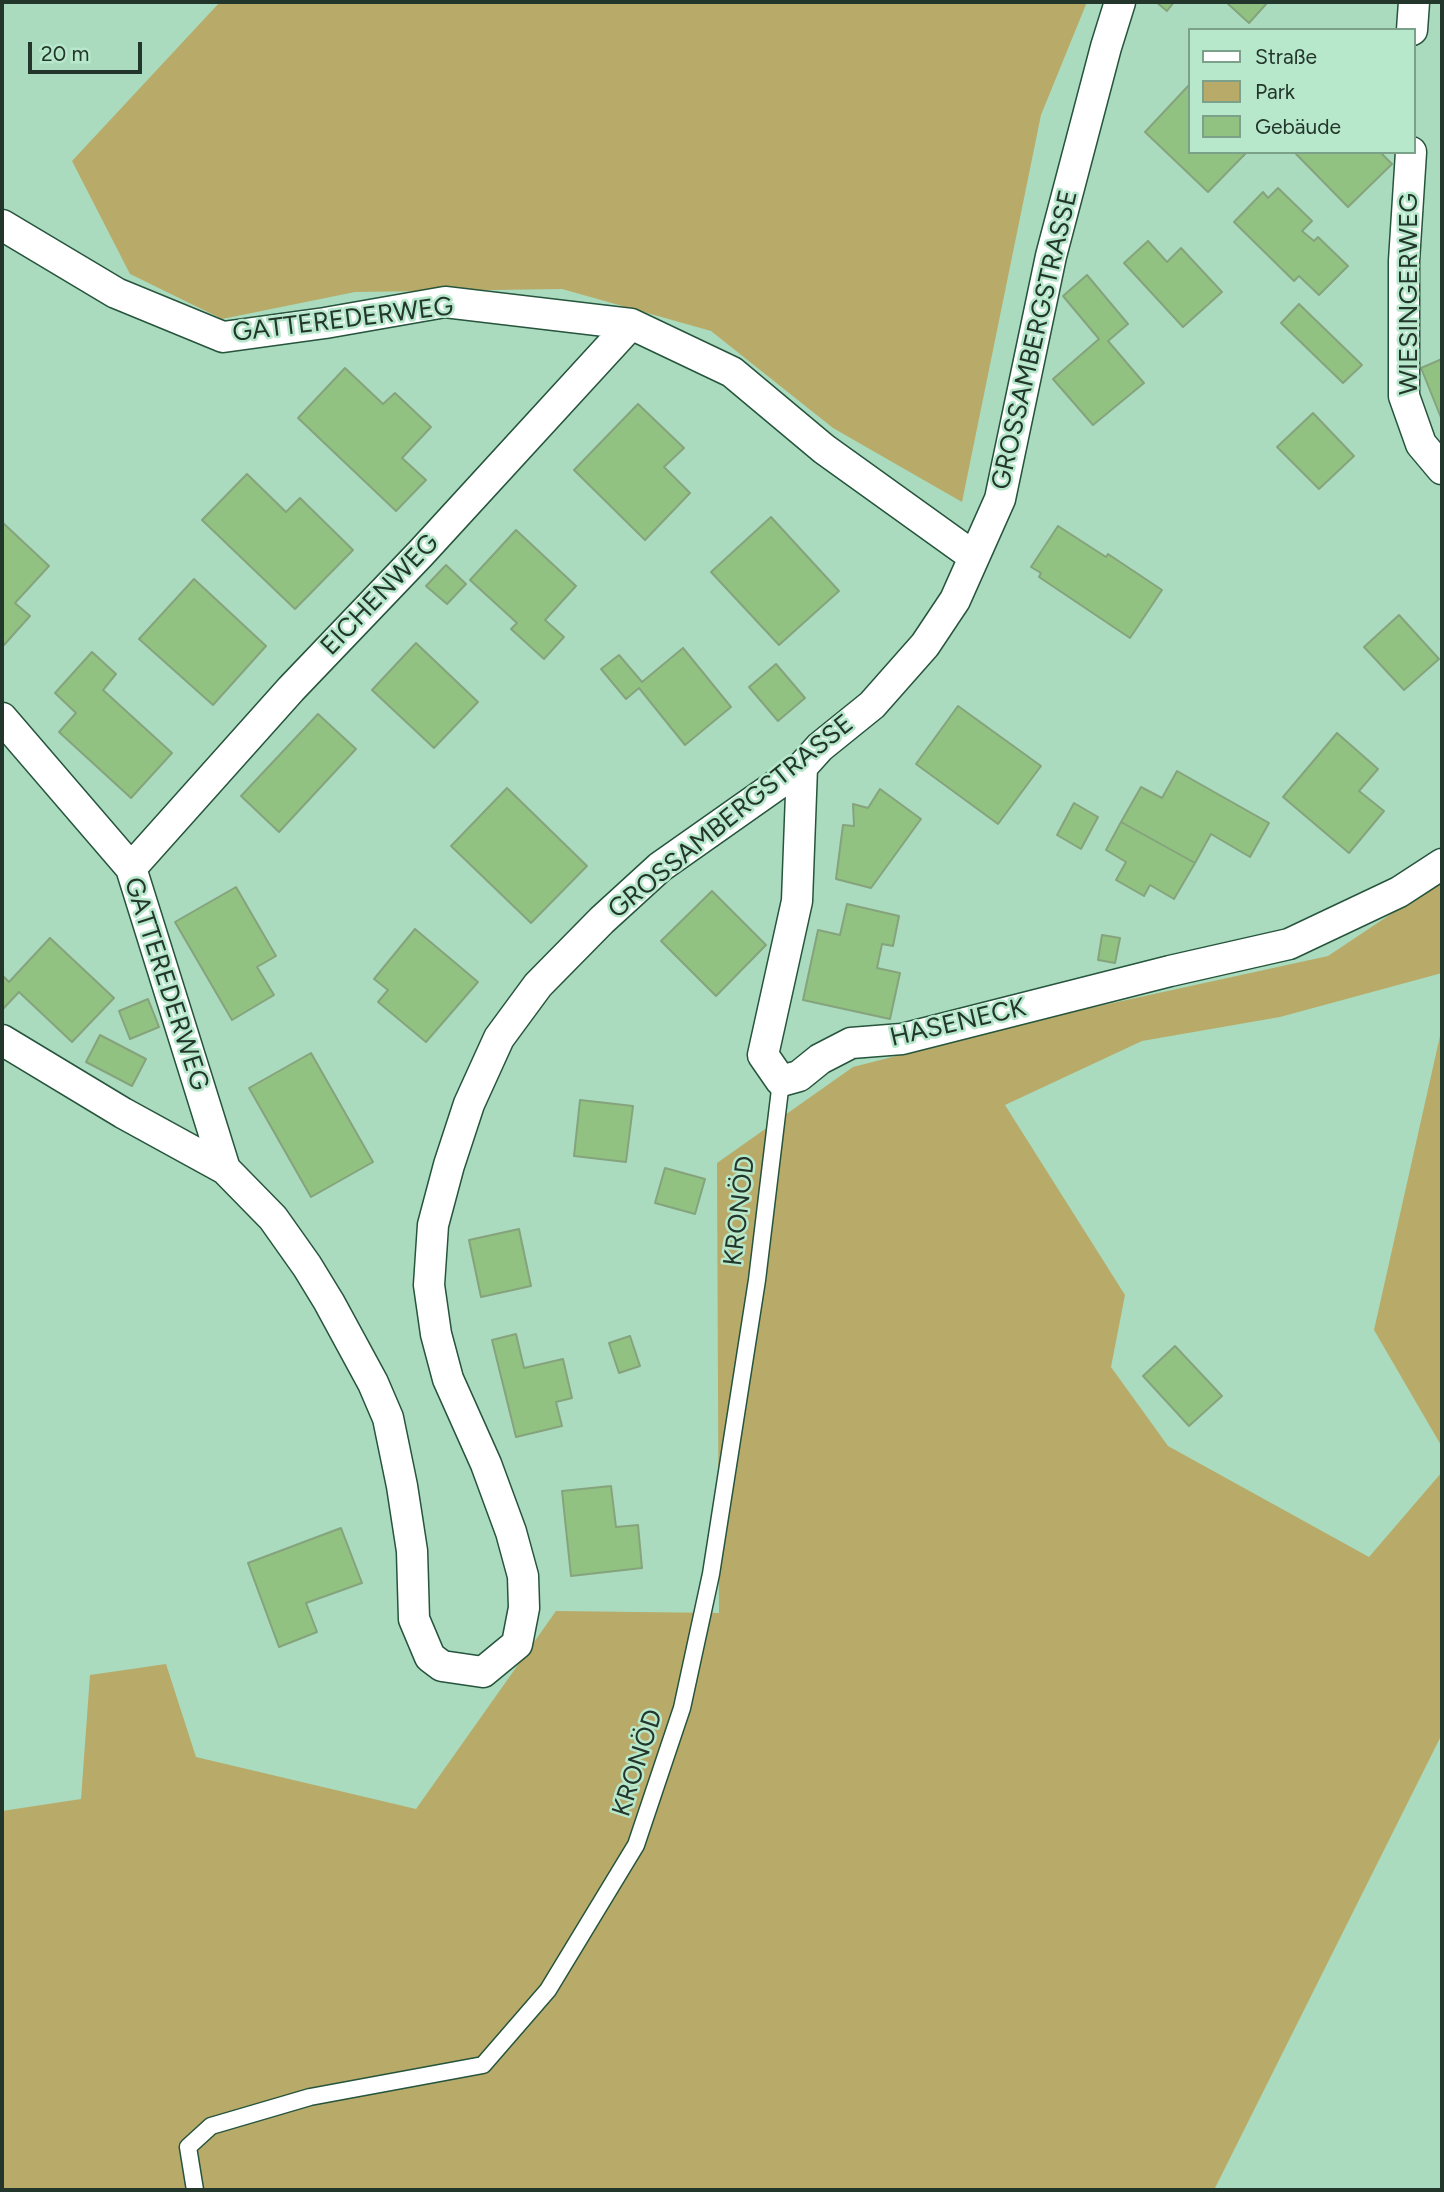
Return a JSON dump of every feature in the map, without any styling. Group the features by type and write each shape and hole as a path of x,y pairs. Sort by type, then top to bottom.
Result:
{"street":[{"name":"GROSSAMBERGSTRASSE","path":"2,1040 123,1113 225,1169 273,1218 307,1266 354,1347 388,1418 412,1551 414,1619 430,1657 442,1666 483,1672 517,1644 524,1608 523,1576 512,1532 486,1464 468,1429 448,1379 436,1334 429,1285 433,1225 469,1104 499,1038 538,985 602,920 660,867 802,767 820,747 872,705 925,645 955,600 1000,499 1051,256 1106,47 1121,2"},
{"path":"1412,28 1414,2"},
{"name":"WIESINGERWEG","path":"1411,154 1404,261 1404,396 1421,444 1442,469"},
{"name":"GATTEREDERWEG","path":"2,225 116,293 223,337 445,302 631,324 732,372 824,449 973,556"},
{"name":"EICHENWEG","path":"131,868 291,689 421,554 631,324"},
{"name":"GATTEREDERWEG","path":"2,718 131,868 225,1169"},
{"path":"781,1081 763,1055 796,901 802,767"},
{"name":"HASENECK","path":"781,1081 799,1076 820,1059 851,1043 902,1040 1170,971 1289,944 1399,892 1442,864"}],"lane":[{"name":"KRONÖD","path":"195,2190 188,2147 211,2126 310,2097 483,2065 548,1990 636,1846 682,1708 711,1574 757,1280 781,1081"}],"green space":[{"path":"220,2 1087,2 1041,115 962,502 833,428 711,331 562,289 355,292 222,319 130,274 72,161"},
{"path":"1442,880 1442,973 1280,1017 1142,1041 1005,1105 1125,1295 1111,1367 1168,1446 1369,1557 1442,1472 1442,1734 1214,2190 2,2190 2,1811 81,1799 90,1675 166,1664 196,1757 416,1809 556,1611 719,1613 717,1163 853,1067 1044,1018 1328,956"},
{"path":"1442,1027 1442,1447 1374,1330"}],"building":[{"path":"1156,2 1174,2 1167,11"},
{"path":"1226,2 1268,2 1249,23"},
{"path":"1188,86 1188,154 1245,154 1208,192 1145,132"},
{"path":"1296,154 1382,154 1392,164 1348,207"},
{"path":"1278,188 1312,221 1302,231 1314,241 1318,237 1348,266 1319,295 1299,276 1294,281 1234,222 1263,192 1268,198"},
{"path":"1148,241 1167,262 1181,248 1222,292 1183,327 1124,263"},
{"path":"1087,275 1128,324 1108,341 1144,383 1093,425 1053,379 1099,339 1063,296"},
{"path":"1299,304 1362,365 1343,383 1281,323"},
{"path":"1442,359 1442,420 1421,368"},
{"path":"345,368 383,404 395,393 431,427 402,458 426,480 396,511 298,418"},
{"path":"638,404 684,448 664,467 690,493 645,540 574,470"},
{"path":"1313,413 1354,456 1319,489 1277,447"},
{"path":"247,474 286,512 300,498 353,550 295,609 202,520"},
{"path":"771,517 839,591 779,645 711,572"},
{"path":"2,522 49,566 15,603 30,616 4,645 2,643"},
{"path":"1058,526 1106,557 1108,554 1162,590 1130,638 1039,577 1041,573 1031,567"},
{"path":"516,530 576,586 545,620 564,637 544,659 511,629 517,623 470,580"},
{"path":"446,565 466,584 447,604 426,586"},
{"path":"194,579 266,646 213,705 139,639"},
{"path":"1399,615 1439,659 1404,690 1364,647"},
{"path":"416,643 478,702 434,748 372,690"},
{"path":"683,648 731,707 685,745 639,688 626,699 601,669 619,655 642,682"},
{"path":"92,652 116,674 103,690 172,753 131,798 59,732 76,713 55,693"},
{"path":"776,664 805,698 778,721 749,687"},
{"path":"958,706 1041,766 998,824 916,764"},
{"path":"318,714 356,749 279,832 241,796"},
{"path":"1337,733 1378,769 1359,791 1384,811 1349,853 1283,797"},
{"path":"1177,771 1269,823 1250,857 1211,834 1195,863 1121,822 1141,787 1162,798"},
{"path":"507,788 587,866 531,923 451,846"},
{"path":"880,789 921,819 871,888 836,879 843,825 854,826 853,804 868,808"},
{"path":"1074,803 1098,817 1081,849 1057,835"},
{"path":"1121,822 1195,863 1174,899 1150,885 1144,896 1116,880 1126,862 1106,850"},
{"path":"236,887 276,956 257,967 274,995 232,1020 175,922"},
{"path":"712,891 766,945 716,996 661,941"},
{"path":"847,904 899,916 893,946 882,944 877,968 900,973 890,1019 803,1000 818,930 840,935"},
{"path":"415,929 478,982 426,1042 378,1002 388,990 374,979"},
{"path":"1102,935 1120,938 1115,963 1098,960"},
{"path":"50,938 114,998 72,1042 19,992 2,1010 2,975 9,982"},
{"path":"148,999 159,1027 130,1039 119,1011"},
{"path":"100,1035 146,1059 132,1086 86,1062"},
{"path":"311,1053 373,1162 311,1197 249,1088"},
{"path":"580,1100 633,1106 626,1162 574,1156"},
{"path":"665,1168 705,1179 695,1214 655,1203"},
{"path":"519,1229 531,1286 481,1297 469,1240"},
{"path":"516,1334 524,1368 563,1359 572,1398 556,1402 562,1426 516,1437 492,1340"},
{"path":"630,1336 640,1366 619,1373 609,1343"},
{"path":"1175,1346 1222,1396 1189,1426 1143,1376"},
{"path":"611,1486 616,1527 638,1525 642,1568 571,1576 562,1491"},
{"path":"341,1528 362,1583 306,1603 317,1632 279,1647 248,1563"}]}
